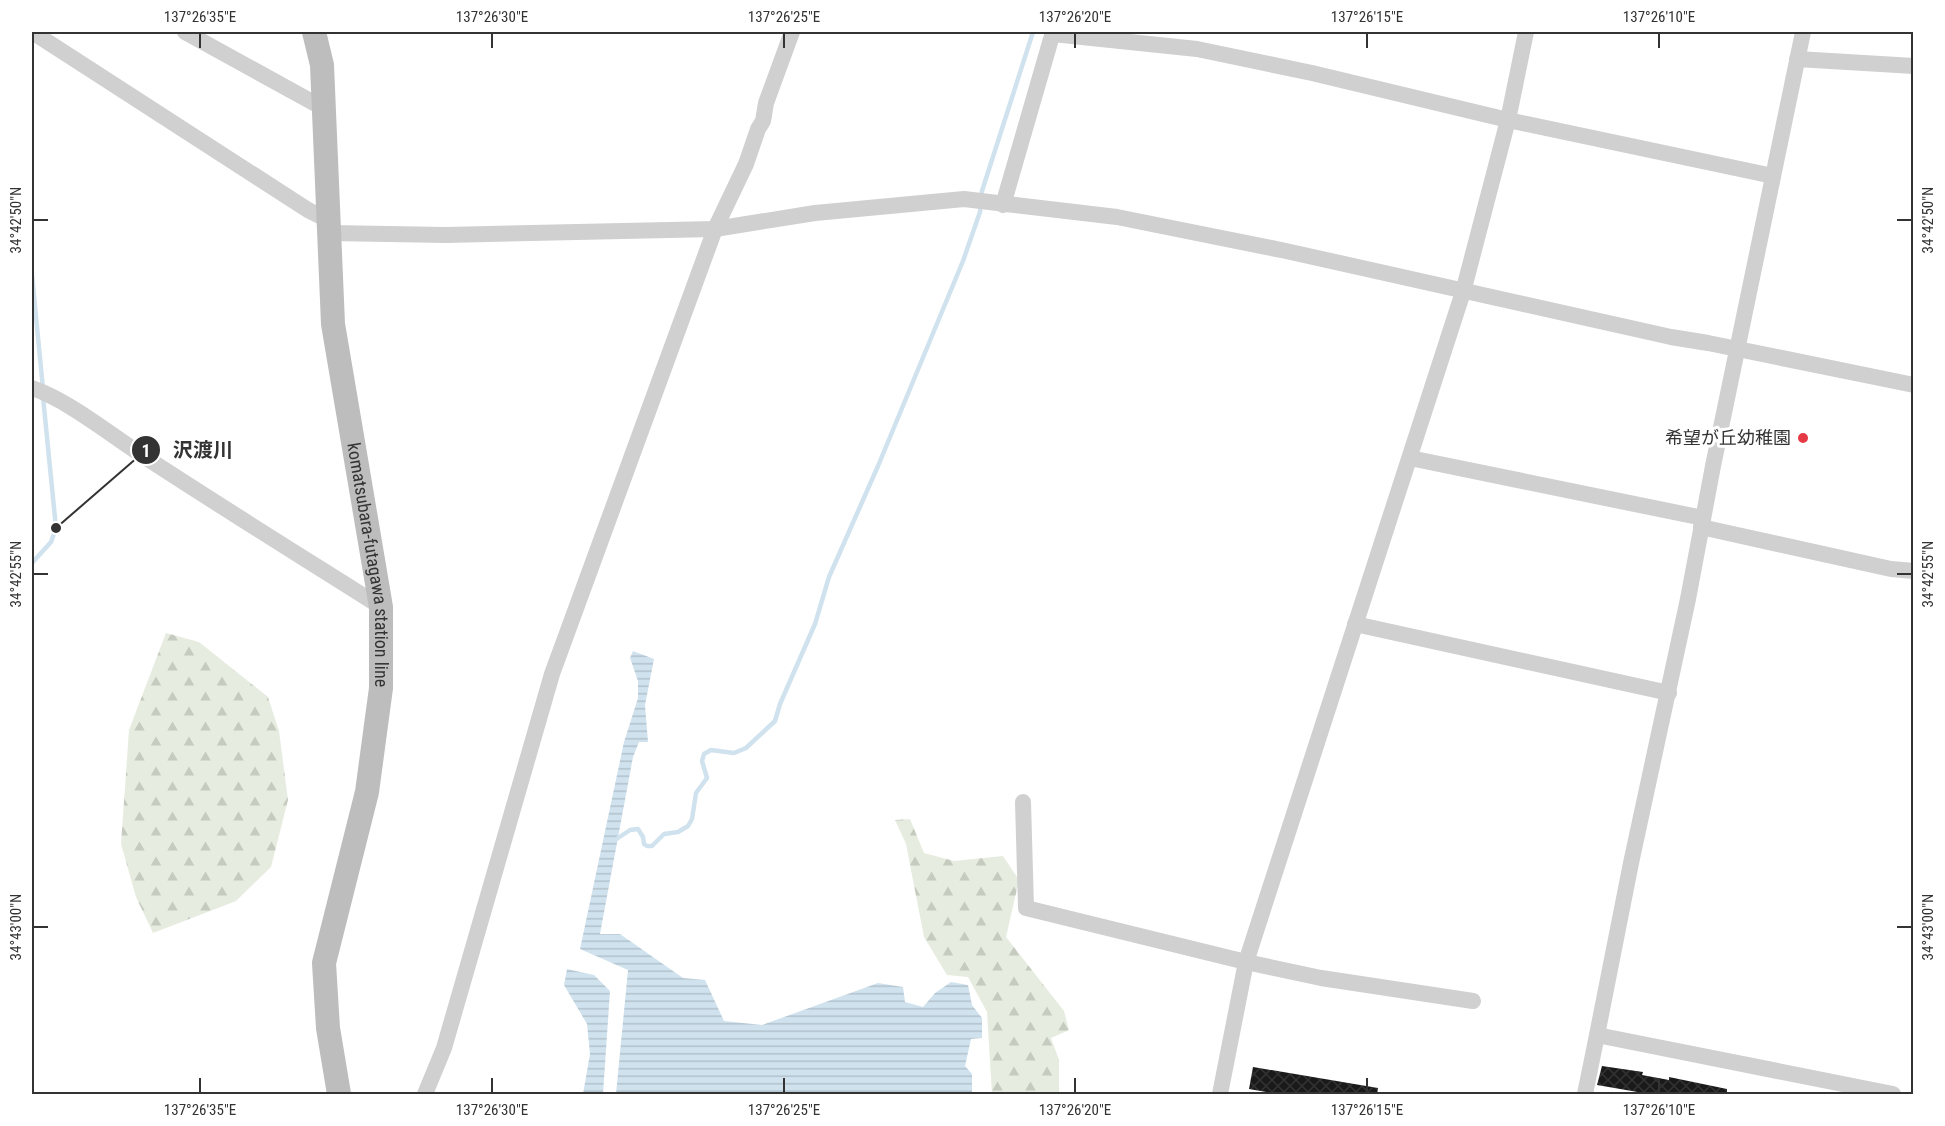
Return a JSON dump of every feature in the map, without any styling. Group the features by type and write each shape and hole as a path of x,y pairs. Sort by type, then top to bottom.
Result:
{"main road":[{"name":"komatsubara-futagawa station line","path":"314,32 322,65 333,324 381,607 381,688 367,792 324,963 328,1028 339,1095"}],"street":[{"path":"185,32 323,108"},
{"path":"425,1095 444,1048 552,674 715,229 746,164 763,121 766,104 792,32"},
{"path":"1220,1095 1246,962 1463,292 1508,120 1526,32"},
{"path":"1585,1095 1803,32"},
{"path":"998,204 1053,33 1197,49 1508,120 1773,176"},
{"path":"37,35 308,210 330,227 446,235 715,229 815,213 964,199 1117,217 1286,251 1671,337 1914,385"},
{"path":"1797,59 1914,66"},
{"path":"38,391 381,607"},
{"path":"1410,458 1702,523 1891,569 1914,571"},
{"path":"1355,624 1669,693"},
{"path":"1023,802 1026,908 1321,978 1473,1001"},
{"path":"1597,1035 1893,1095"}],"green space":[{"path":"166,633 199,642 268,697 279,731 288,800 271,867 236,901 153,933 136,897 121,844 129,730"},
{"path":"910,819 924,853 954,861 1003,856 1019,880 1006,937 1064,1011 1069,1030 1051,1038 1059,1060 1059,1094 992,1094 987,1012 968,977 947,975 924,937 906,844 895,820"}],"water":[{"path":"633,651 654,659 645,705 648,742 639,742 633,757 600,934 620,934 683,978 705,980 724,1021 762,1025 878,983 903,987 905,1002 923,1007 935,993 951,982 968,985 972,1005 982,1018 982,1038 971,1039 965,1066 972,1074 972,1094 616,1094 628,970 580,949 624,742 638,698 638,681 630,658"},
{"path":"567,969 594,975 610,991 603,1094 583,1094 590,1054 587,1024 564,985"}],"building":[{"path":"1602,1066 1727,1089 1727,1095 1655,1095 1597,1085"},
{"path":"1253,1067 1378,1088 1377,1095 1284,1095 1249,1089"}],"waterway":[{"path":"615,840 630,830 638,829 644,844 652,846 664,834 678,832 688,826 692,819 696,793 707,778 702,761 704,754 711,750 734,753 746,748 775,721 780,704 815,624 829,577 963,261 980,212 982,191 1033,32"},
{"path":"32,275 43,389"},
{"path":"32,563 51,542 56,528 43,397"}],"place":[{"name":"希望が丘幼稚園","path":"1803,438"},
{"name":"沢渡川","path":"56,528"}]}
